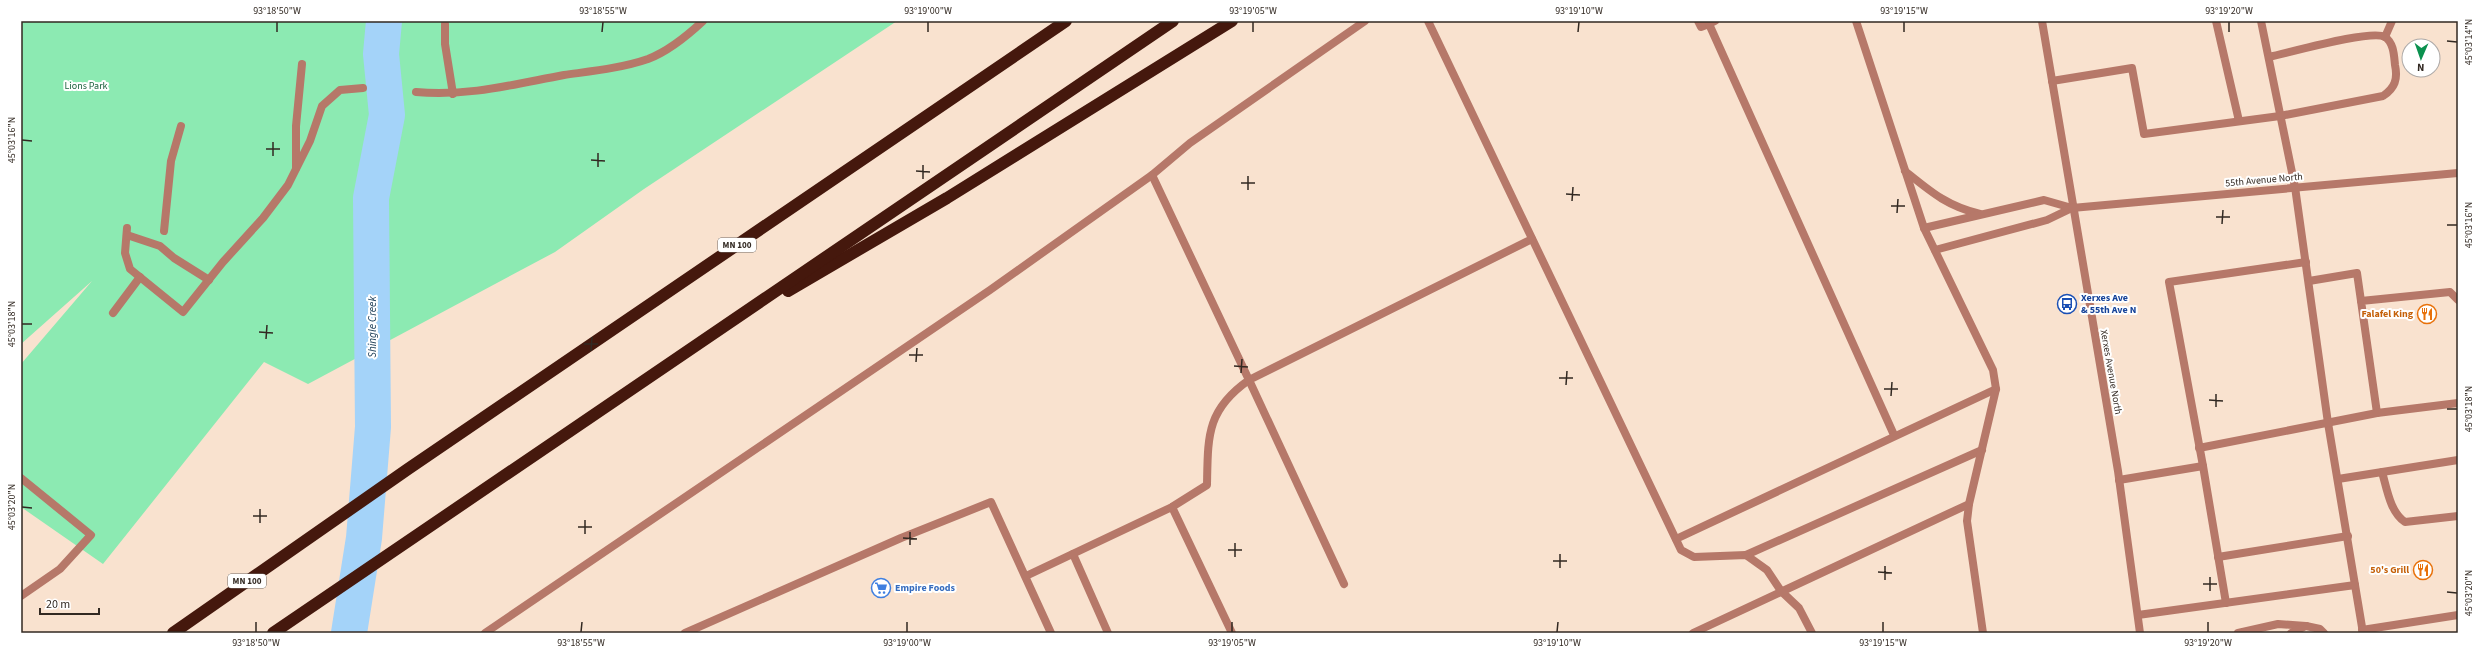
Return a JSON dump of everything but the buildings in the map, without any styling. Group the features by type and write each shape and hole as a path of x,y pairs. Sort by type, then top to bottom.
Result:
{"highway":[{"name":"MN 100","path":"173,633 408,469 1066,21"},
{"path":"273,633 1173,21"},
{"path":"694,346 947,198 1232,21"}],"street":[{"path":"416,92 453,94 487,90 647,59 673,46 703,21"},
{"path":"485,633 990,290 1152,175 1190,143 1365,21"},
{"path":"1428,21 1681,550 1694,557 1746,555 1982,450"},
{"path":"1698,21 1701,27 1712,22 1894,435"},
{"path":"1856,21 1924,228 1993,370 1996,389 1969,504 1967,521 1983,633"},
{"name":"Xerxes Avenue North","path":"2042,21 2072,208 2120,480 2140,633"},
{"path":"2216,21 2239,121"},
{"path":"2261,21 2295,187 2328,423 2348,536 2362,632 2458,615"},
{"path":"2385,37 2392,21"},
{"path":"445,24 445,44 453,94"},
{"path":"2052,81 2132,68 2144,134 2280,116 2383,96 2391,91 2397,76 2392,43 2385,37 2369,35 2269,57"},
{"path":"296,168 296,126 302,64"},
{"path":"209,280 174,258 160,246 127,232 126,259 130,269 183,312 269,211 296,168 310,141 322,106 340,90 363,88"},
{"path":"164,231 171,161 181,126"},
{"path":"1905,171 1938,198 1953,206 1983,214"},
{"name":"55th Avenue North","path":"2072,208 2458,173"},
{"path":"1152,175 1344,584"},
{"path":"1924,228 2044,200 2072,208"},
{"path":"1935,250 2047,220 2072,208"},
{"path":"1026,576 1172,508 1207,485 1209,434 1216,414 1230,392 1249,380 1532,239"},
{"path":"2226,604 2203,466 2169,282 2306,262"},
{"path":"2309,282 2357,273 2377,413"},
{"path":"113,313 140,277"},
{"path":"2361,301 2450,292 2458,300"},
{"path":"1676,539 1894,435 1996,389"},
{"path":"2199,448 2377,413 2458,403"},
{"path":"2338,479 2457,461"},
{"path":"2120,480 2203,466"},
{"path":"2382,472 2394,510 2399,518 2405,522 2458,516"},
{"path":"21,478 90,535 60,569 21,596"},
{"path":"685,633 901,538 991,502 1051,633"},
{"path":"1693,633 1969,504"},
{"path":"1172,508 1232,633"},
{"path":"2218,557 2348,536"},
{"path":"1073,554 1108,633"},
{"path":"1746,555 1767,570 1781,591 1798,608 1812,633"},
{"path":"2138,615 2355,585"},
{"path":"2238,633 2278,624 2320,628 2324,633"},
{"path":"2291,633 2306,626"}],"green space":[{"name":"Lions Park","path":"21,21 897,21 644,189 555,252 308,384 264,362 103,564 21,507 21,364 92,281 21,344"}],"waterway":[{"name":"Shingle Creek","path":"349,633 364,538 373,427 371,198 387,115 381,54 384,21"}],"place":[{"name":"Xerxes Ave & 55th Ave N","path":"2067,304"},
{"name":"Falafel King","path":"2427,314"},
{"name":"50's Grill","path":"2423,570"},
{"name":"Empire Foods","path":"881,588"}]}
